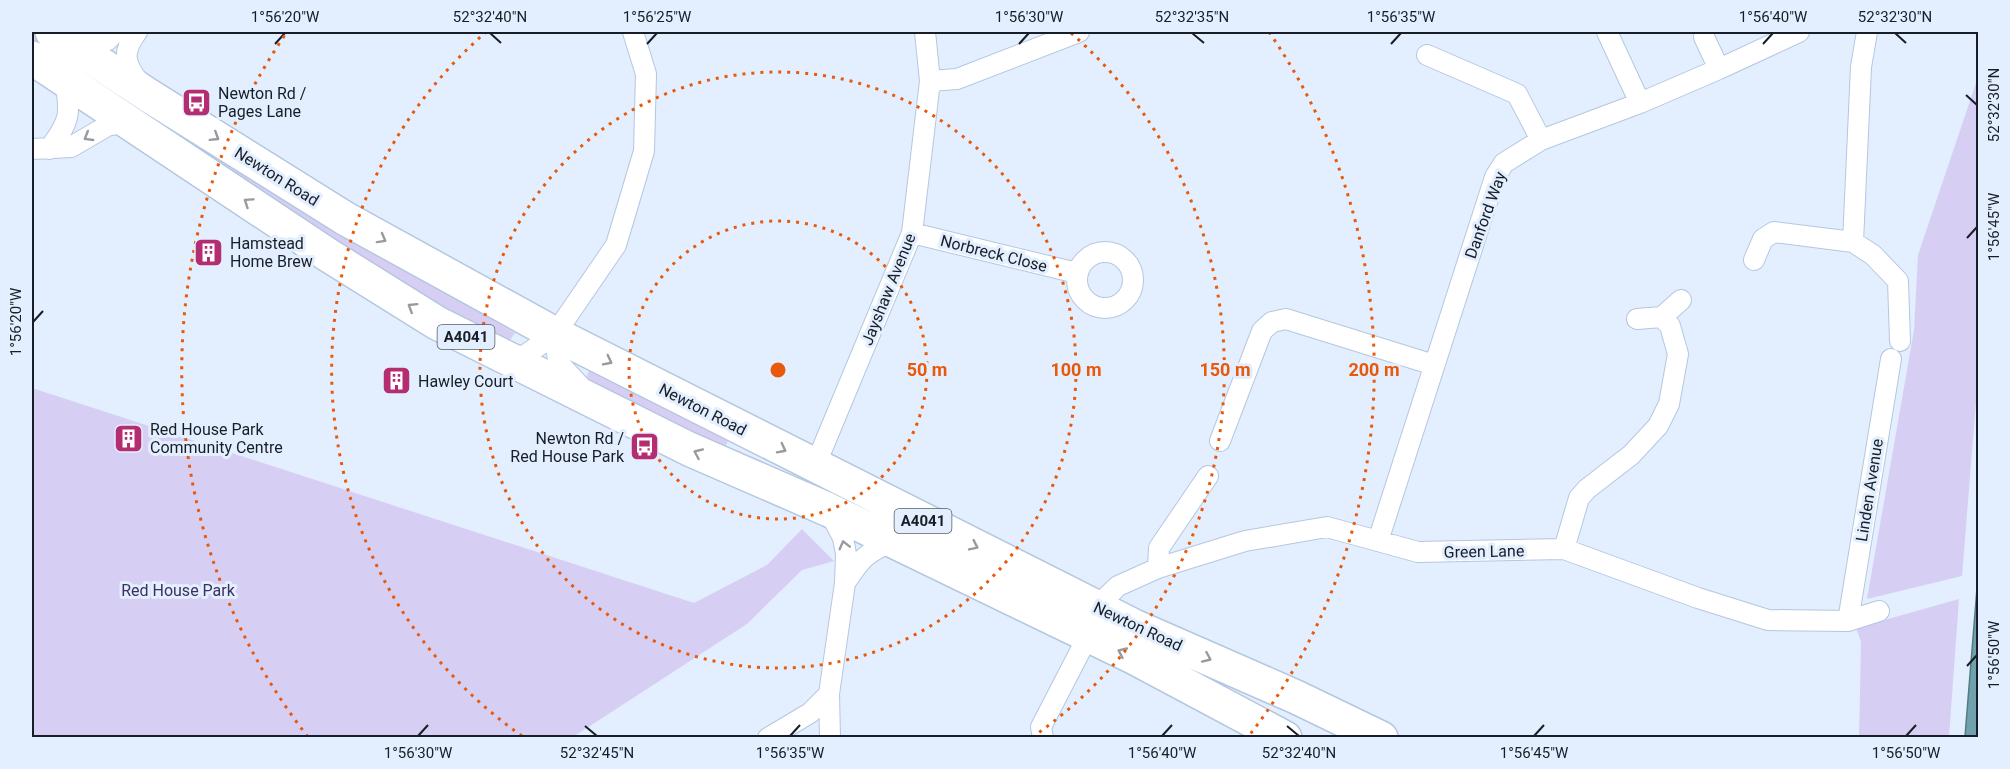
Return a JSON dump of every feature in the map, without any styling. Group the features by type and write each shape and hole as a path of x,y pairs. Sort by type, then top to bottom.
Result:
{"highway":[{"name":"Newton Road","path":"62,38 148,95 346,219 555,334 815,466 1092,621 1135,658 1285,738"},
{"name":"Newton Road","path":"32,58 328,255 437,323 603,407 894,541 1092,621 1134,626 1296,697 1382,738"}],"street":[{"path":"62,38 94,43 108,40 115,32"},
{"path":"136,32 129,42 126,54 128,68 148,95"},
{"path":"498,354 524,356 555,334 616,245 644,151 646,74 633,32"},
{"name":"Jayshaw Avenue","path":"815,466 912,233 930,81 924,32"},
{"path":"930,81 957,79 1079,32"},
{"path":"1607,32 1640,103"},
{"name":"Danford Way","path":"1378,541 1495,177 1504,163 1541,140 1640,103 1799,32"},
{"path":"1853,242 1861,68 1867,32"},
{"path":"1704,38 1719,69"},
{"path":"1427,55 1517,94 1541,140"},
{"path":"40,149 66,126 69,102 65,80"},
{"path":"40,149 71,147 107,126 126,122"},
{"path":"1754,260 1763,239 1774,232 1853,242 1873,255 1898,281 1900,341"},
{"name":"Norbreck Close","path":"912,233 1077,273"},
{"path":"1637,319 1662,317 1681,300"},
{"path":"1564,549 1579,498 1587,489 1631,455 1658,426 1669,404 1678,354 1670,326 1662,317"},
{"path":"1220,441 1262,331 1272,322 1286,319 1434,365"},
{"path":"555,334 558,362 571,378 603,407"},
{"name":"Linden Avenue","path":"1848,621 1891,359"},
{"path":"1158,568 1159,548 1208,476"},
{"path":"829,510 843,538 846,554 845,584 830,694 830,738"},
{"name":"Green Lane","path":"1042,738 1041,727 1092,621 1118,586 1158,568 1245,541 1327,527 1418,552 1564,549 1768,621 1848,621 1879,611"},
{"path":"845,584 860,561 873,550 894,541"},
{"path":"776,736 810,713 830,694"},
{"path":"1296,697 1324,726 1347,738"}],"green space":[{"path":"32,32 332,223 515,333 508,343 438,311 32,45"},
{"path":"1978,77 1978,378 1962,576 1867,599 1914,330 1918,255"},
{"path":"592,364 730,436 724,450 586,378"},
{"name":"Red House Park","path":"32,388 694,603 767,565 802,529 834,561 802,570 747,624 573,737 32,737"},
{"path":"1959,599 1949,737 1859,737 1861,642 1856,628"}],"water":[{"path":"1978,576 1978,737 1965,737 1966,724"}],"place":[{"name":"Newton Rd / Pages Lane","path":"197,102"},
{"name":"Hamstead Home Brew","path":"209,252"},
{"name":"Hawley Court","path":"397,381"},
{"name":"Red House Park Community Centre","path":"129,438"},
{"name":"Newton Rd / Red House Park","path":"645,447"}]}
